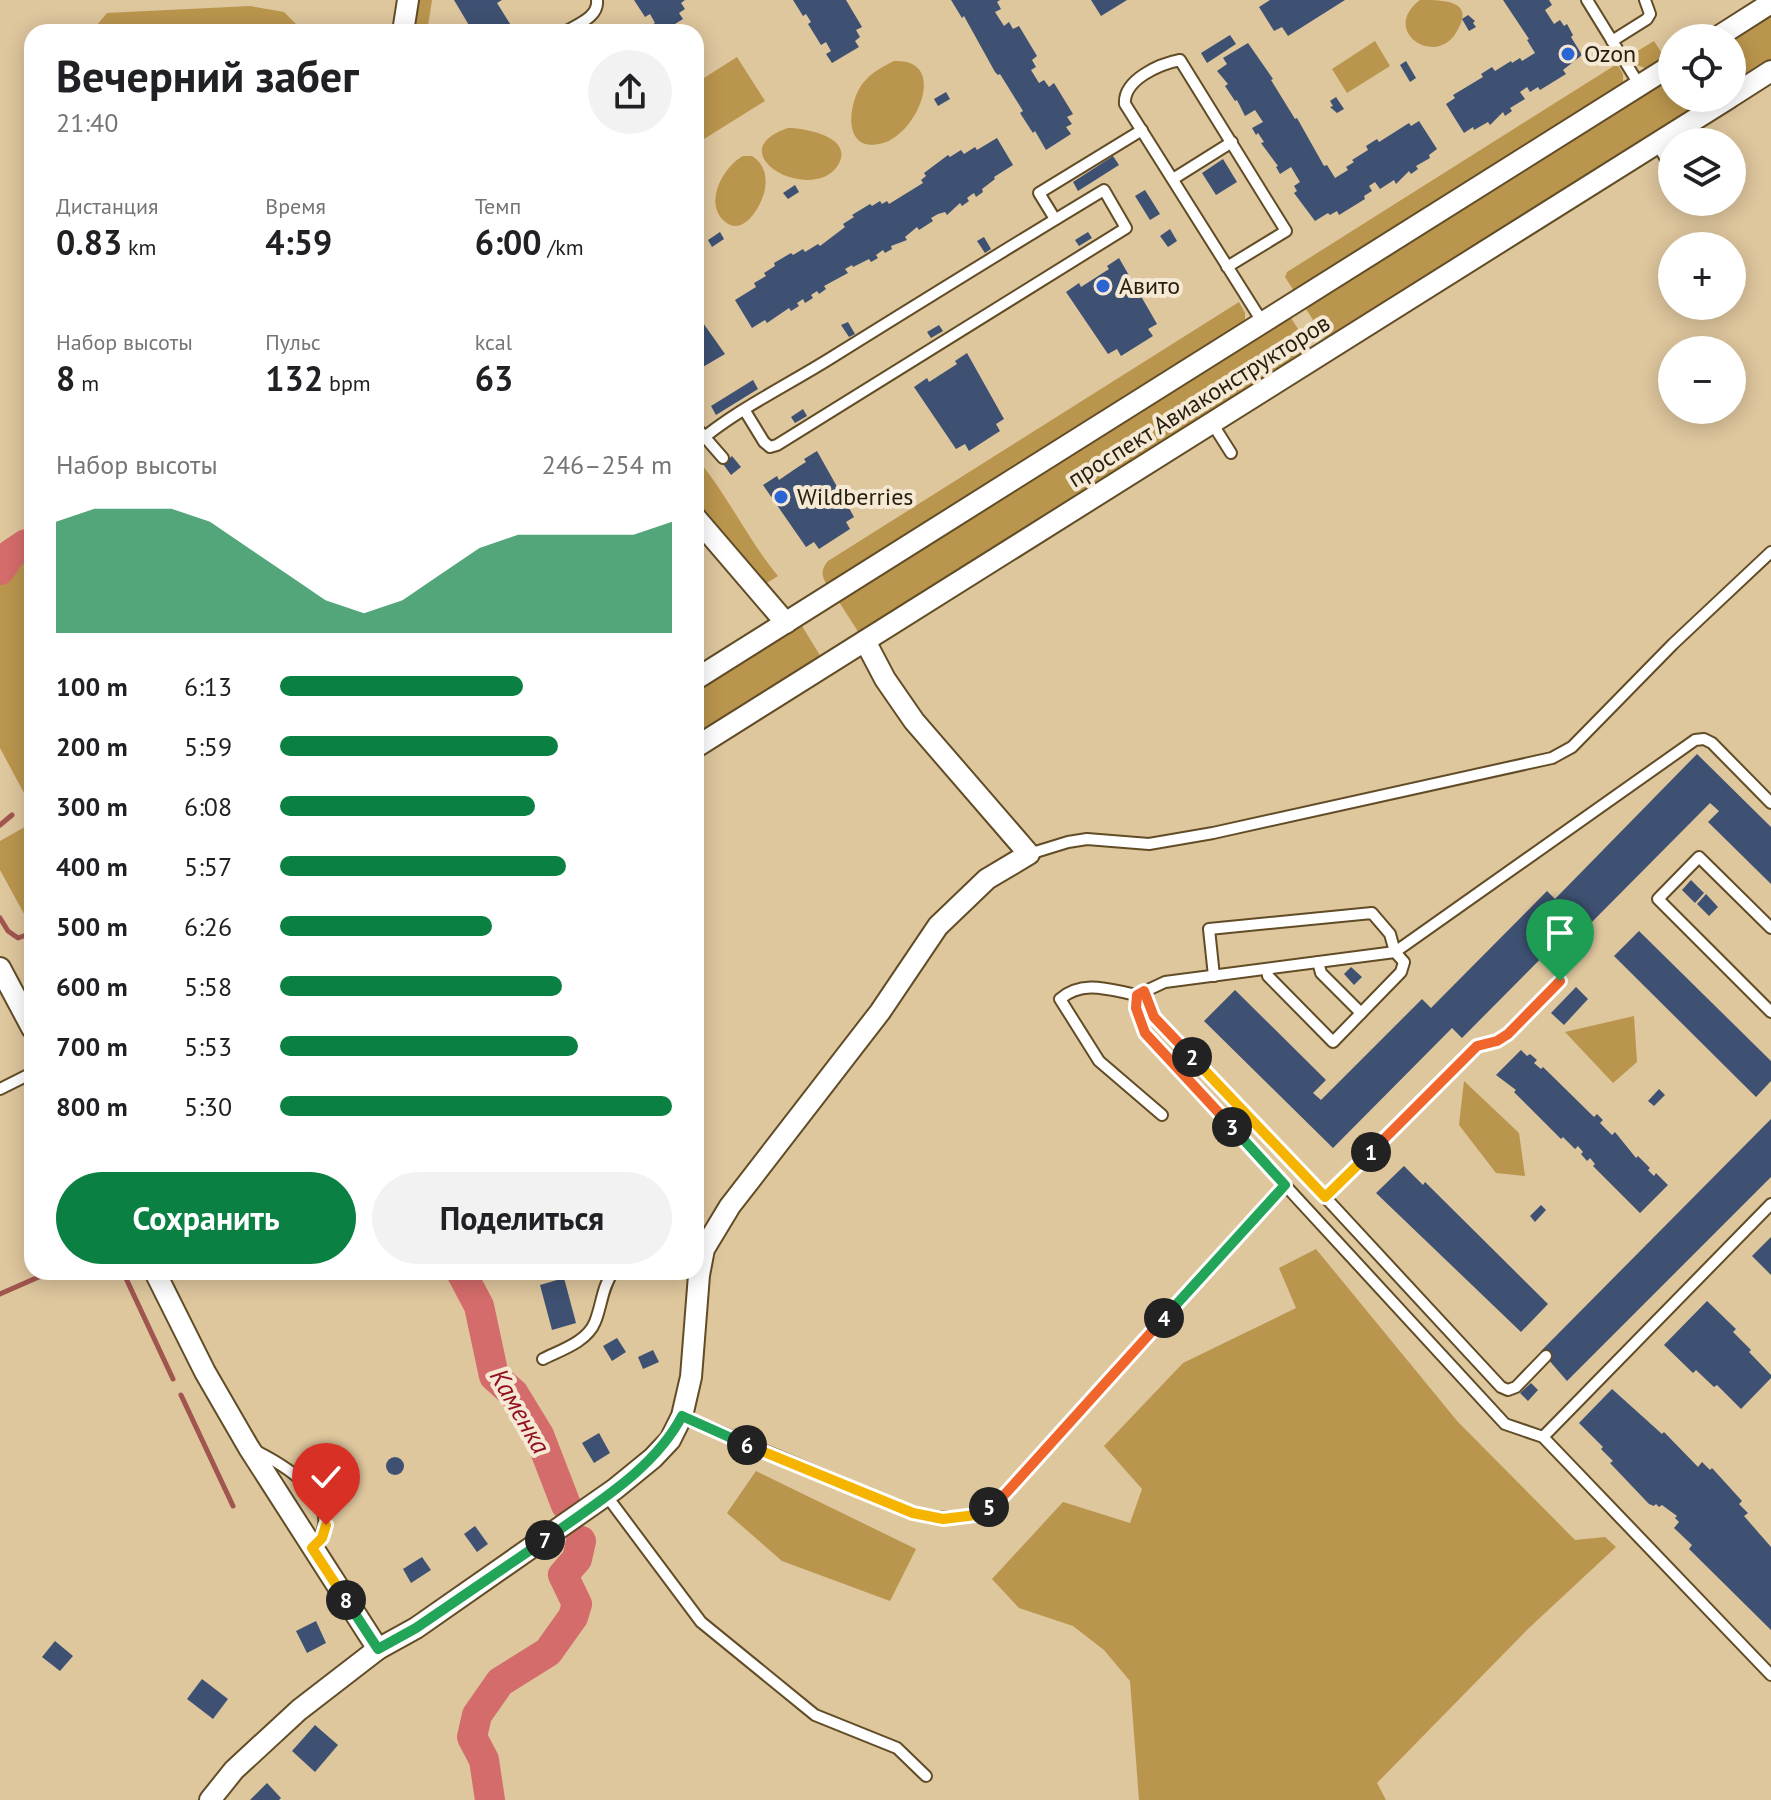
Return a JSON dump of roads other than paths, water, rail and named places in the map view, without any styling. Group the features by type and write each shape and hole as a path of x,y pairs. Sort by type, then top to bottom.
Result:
{"street":[{"path":"404,24 408,0"},
{"path":"1738,24 1771,3"},
{"name":"проспект Авиаконструкторов","path":"1746,87 1771,71"},
{"name":"проспект Авиаконструкторов","path":"704,674 1658,74"},
{"name":"проспект Авиаконструкторов","path":"704,742 1706,112"},
{"path":"704,527 786,623"},
{"path":"704,1241 880,1012 938,926 987,879 1029,854 914,721 885,679 865,641"},
{"path":"0,968 24,998"},
{"path":"159,1280 205,1372 249,1448 378,1649"},
{"path":"210,1800 234,1770 299,1710 378,1649 416,1628 579,1515 653,1458 670,1440 682,1416 691,1377 699,1280"}],"lane":[{"path":"578,24 594,14 598,8 597,0"},
{"path":"1587,0 1640,86"},
{"path":"1612,41 1647,19 1650,14 1645,0"},
{"path":"1227,267 1286,231 1180,60 1166,63 1129,86 1124,95 1125,104 1173,179 1227,267 1263,323"},
{"path":"1055,219 1039,193 1142,130"},
{"path":"1173,179 1232,142"},
{"path":"704,438 745,411 1104,190 1126,228 777,445 770,447 764,442 745,411"},
{"path":"1212,423 1231,453"},
{"path":"704,444 723,458"},
{"path":"1029,854 1087,839 1149,844 1213,833 1552,758 1572,747 1673,644 1771,552"},
{"path":"1162,1115 1099,1061 1060,999 1077,988 1093,986 1140,993 1165,982 1395,952 1695,740 1704,739 1712,743 1771,803"},
{"path":"1771,928 1699,857 1658,899 1771,1012"},
{"path":"1214,976 1209,929 1372,913 1390,934 1395,952 1404,962 1401,972 1333,1042 1268,976 1267,969"},
{"path":"1318,962 1321,973 1361,1013"},
{"path":"1325,1197 1477,1046 1497,1041 1508,1034 1560,981"},
{"path":"1140,993 1136,1008 1145,1033 1505,1424 1543,1437 1771,1675"},
{"path":"1140,993 1154,1017 1501,1387 1508,1390 1516,1387 1546,1356"},
{"path":"0,1089 24,1077"},
{"path":"682,1416 913,1513 943,1519 976,1515 997,1503 1285,1185"},
{"path":"1543,1437 1771,1204"},
{"path":"543,1359 581,1340 594,1325 607,1280"},
{"path":"249,1448 284,1465 302,1480 320,1503 326,1525 322,1538 312,1548"},
{"path":"606,1495 701,1622 815,1715 897,1748 926,1776"}],"waterway":[{"name":"Каменка","path":"0,570 11,554 24,545"},
{"path":"0,825 12,815"},
{"path":"0,918 8,931 18,938 24,936"},
{"path":"0,1294 32,1280"},
{"path":"127,1280 173,1379"},
{"name":"Каменка","path":"465,1280 479,1306 494,1376 514,1394 539,1435 566,1505"},
{"path":"181,1395 233,1506"},
{"name":"Каменка","path":"490,1800 484,1760 472,1737 477,1715 500,1682 548,1652 573,1617 577,1604 563,1575 577,1559 581,1541"}],"place":[{"name":"Ozon","path":"1568,54"},
{"name":"Авито","path":"1103,286"},
{"name":"Wildberries","path":"781,497"}]}
